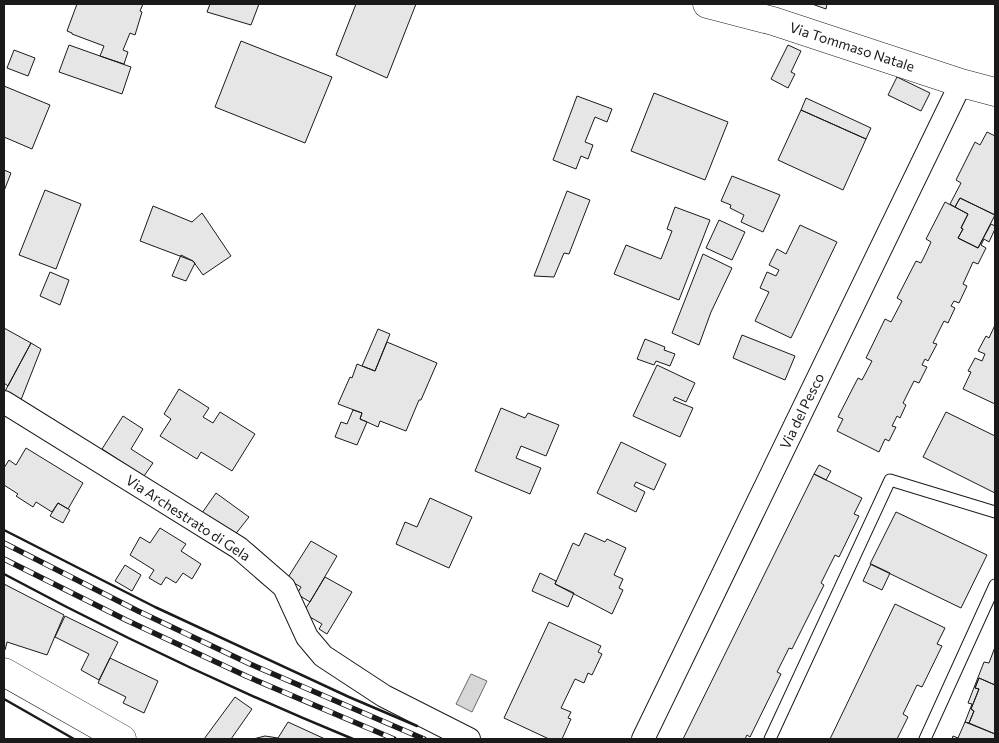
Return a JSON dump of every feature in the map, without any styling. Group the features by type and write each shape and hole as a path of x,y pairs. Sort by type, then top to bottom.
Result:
{"street":[{"name":"Via Tommaso Natale","path":"724,6 961,83 995,92"},
{"name":"Via del Pesco","path":"643,739 961,83"},
{"name":"Via Archestrato di Gela","path":"4,402 239,548 284,587 306,637 323,656 384,696 469,739"},
{"path":"4,672 122,739"}],"lane":[{"path":"770,739 890,480 995,512"},
{"path":"925,739 995,585"}],"shaded area":[{"path":"471,674 487,681 472,712 456,704"}],"building":[{"path":"77,4 143,4 135,35 130,33 123,50 128,52 124,64 100,56 104,46 67,31"},
{"path":"210,4 259,4 251,25 207,12"},
{"path":"356,4 416,4 387,78 336,55"},
{"path":"812,4 827,4 826,9"},
{"path":"241,41 332,77 305,143 215,107"},
{"path":"69,45 131,67 122,94 59,72"},
{"path":"788,45 801,51 791,72 795,74 788,88 771,79"},
{"path":"14,50 35,58 28,76 7,68"},
{"path":"897,77 930,93 921,111 888,95"},
{"path":"4,86 50,105 32,149 4,137"},
{"path":"654,93 728,122 705,180 631,151"},
{"path":"577,96 612,109 607,122 595,117 585,142 593,145 588,159 581,156 576,169 553,160"},
{"path":"806,98 871,128 866,139 801,110"},
{"path":"801,110 866,139 843,190 778,160"},
{"path":"987,132 995,136 995,215 960,198 955,207 950,204 961,183 956,180 975,142 980,145"},
{"path":"4,170 11,173 4,191"},
{"path":"732,176 780,195 763,232 741,222 744,215 730,208 731,205 721,201"},
{"path":"45,190 81,204 56,269 19,255"},
{"path":"567,191 590,200 569,254 564,253 554,277 534,276"},
{"path":"960,198 995,215 978,248 958,238 968,214 955,207"},
{"path":"945,202 968,214 958,238 978,248 991,224 995,226 995,229 989,242 984,239 981,245 986,248 978,264 973,262 963,284 967,286 959,303 954,301 951,306 955,308 948,323 944,321 933,343 937,344 928,361 925,359 922,365 927,367 919,383 914,381 903,403 906,405 900,418 897,416 892,426 896,427 889,441 885,439 879,452 837,431 843,419 838,417 858,378 862,380 872,361 866,358 885,319 891,322 902,301 897,298 916,261 921,263 926,253 931,242 926,239"},
{"path":"153,206 192,222 202,213 231,256 203,275 193,261 140,241"},
{"path":"675,207 710,220 679,300 614,274 626,245 661,259 672,231 667,229"},
{"path":"719,220 745,232 732,260 706,248"},
{"path":"800,225 837,242 791,338 755,321 769,292 760,288 767,272 776,276 779,270 769,265 777,249 786,254"},
{"path":"703,254 732,268 711,312 699,345 672,333"},
{"path":"181,255 195,263 186,281 172,276"},
{"path":"50,272 69,280 60,305 40,296"},
{"path":"995,325 995,404 963,389 971,372 968,371 975,358 982,361 985,354 978,351 986,336 989,338"},
{"path":"4,328 31,343 8,386 4,383"},
{"path":"378,329 390,334 375,371 362,366"},
{"path":"742,335 795,356 785,380 733,358"},
{"path":"645,339 665,347 664,350 675,354 670,366 656,361 654,365 637,359"},
{"path":"387,342 437,363 406,431 380,421 378,427 360,419 362,413 338,404 357,364 375,371"},
{"path":"31,343 41,349 19,405 4,393"},
{"path":"657,365 695,383 686,402 675,397 673,400 693,408 680,437 633,416"},
{"path":"179,389 209,408 203,417 213,423 220,412 255,434 232,471 201,452 197,459 160,436 171,419 164,414"},
{"path":"501,408 525,418 528,413 559,425 546,456 521,446 516,458 541,468 530,494 475,471"},
{"path":"353,410 362,413 360,419 367,422 357,445 335,437 341,422 347,424"},
{"path":"946,412 995,436 995,493 923,457"},
{"path":"123,416 143,429 131,449 153,463 144,476 102,449"},
{"path":"621,442 666,464 654,490 636,482 634,486 645,492 636,512 597,493"},
{"path":"26,448 83,483 68,509 58,503 52,512 36,502 33,507 16,496 18,494 4,485 4,468 9,460 16,465"},
{"path":"819,465 831,471 826,480 814,474"},
{"path":"814,474 862,498 854,514 859,516 839,557 835,555 821,583 824,585 792,649 789,648 777,672 781,674 750,737 747,735 745,739 683,739"},
{"path":"216,493 249,517 234,536 202,513"},
{"path":"430,498 472,517 449,568 396,544 405,522 417,527"},
{"path":"58,503 70,510 63,523 50,516"},
{"path":"896,512 987,555 961,608 870,564"},
{"path":"160,528 186,544 181,551 201,564 192,579 183,573 176,583 166,577 161,585 149,578 154,570 130,555 140,537 150,543"},
{"path":"585,533 605,542 607,539 626,548 614,575 623,579 619,588 623,590 612,614 555,584 573,543 579,546"},
{"path":"311,541 337,556 310,602 297,594 301,587 287,579"},
{"path":"871,564 890,573 882,590 863,581"},
{"path":"125,565 141,575 132,591 115,581"},
{"path":"540,573 556,581 555,584 574,593 568,607 532,591"},
{"path":"325,577 352,592 327,634 319,629 322,624 303,613"},
{"path":"4,584 64,615 47,655 7,642 4,650"},
{"path":"895,604 945,628 937,644 942,646 922,687 917,685 903,714 908,717 897,739 830,739"},
{"path":"65,616 118,642 99,680 81,670 89,654 55,637"},
{"path":"549,622 601,646 598,652 602,654 592,675 588,673 584,683 575,679 561,708 571,712 568,718 571,719 562,739 549,739 504,718"},
{"path":"995,647 995,685 979,678 975,688 979,689 971,709 974,711 969,723 965,722 972,704 968,703 984,662 989,663"},
{"path":"110,658 158,681 144,713 123,703 126,697 98,683"},
{"path":"979,678 995,685 995,734 969,723 974,711 971,709 979,689 975,688"},
{"path":"235,697 252,709 231,739 204,739"},
{"path":"288,722 325,739 253,739 265,736 278,738"},
{"path":"965,722 995,734 995,739 952,739 953,736 958,738"}],"railway":[{"path":"4,543 138,611 250,664 424,739"},
{"path":"4,559 126,620 246,676 394,739"}],"wall":[{"path":"4,530 155,607 349,697 417,726"},
{"path":"4,574 89,619 176,661 353,739"},
{"path":"4,699 74,739"}]}
